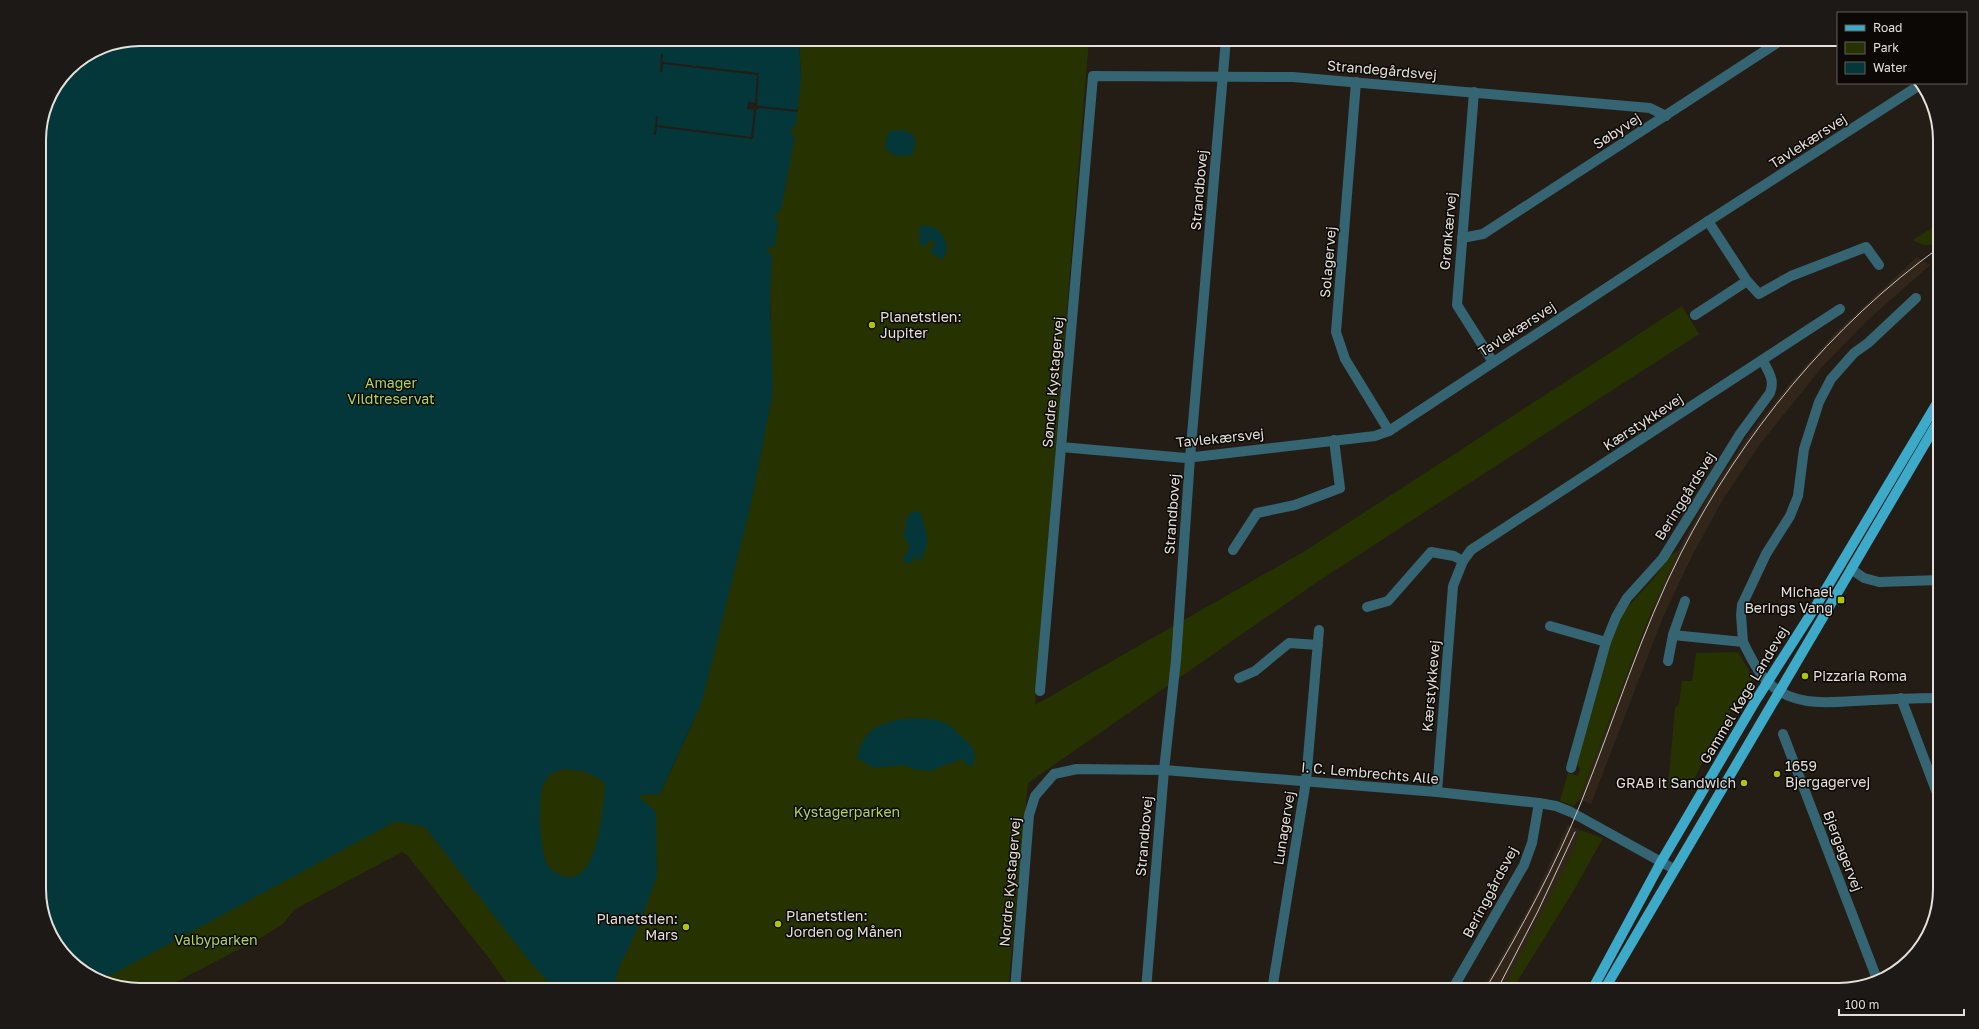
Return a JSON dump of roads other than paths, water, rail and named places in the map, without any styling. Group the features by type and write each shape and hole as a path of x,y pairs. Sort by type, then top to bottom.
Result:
{"main road":[{"name":"Gammel Køge Landevej","path":"1596,983 1661,862 1767,682 1814,609 1933,410"},
{"name":"Gammel Køge Landevej","path":"1608,983 1778,691 1933,430"}],"street":[{"name":"Strandbovej","path":"1147,983 1164,770 1176,660 1190,458 1225,46"},
{"name":"Søbyvej","path":"1462,238 1474,237 1483,234 1772,46"},
{"name":"Strandegårdsvej","path":"1093,76 1293,77 1650,108 1666,116"},
{"name":"Søndre Kystagervej","path":"1040,691 1093,76"},
{"name":"Solagervej","path":"1356,82 1336,332 1345,359 1389,430"},
{"name":"Tavlekærsvej","path":"1061,447 1190,458 1376,436 1389,430 1916,87"},
{"name":"Grønkærvej","path":"1474,92 1457,305 1493,362"},
{"path":"1708,221 1747,281 1759,294 1791,276 1866,247 1879,265"},
{"path":"1695,315 1747,281"},
{"path":"1916,298 1868,343 1854,353 1831,380 1818,402 1804,449 1798,496 1790,516 1766,554 1742,605 1741,615 1743,642 1751,659 1767,682 1778,691 1793,698 1818,702 1933,698"},
{"name":"Kærstykkevej","path":"1436,792 1453,586 1463,560 1471,550 1763,361 1840,309"},
{"name":"Beringgårdsvej","path":"1571,768 1606,642 1616,617 1627,598 1664,558 1740,434 1770,393 1773,386 1772,379 1763,361"},
{"path":"1233,550 1257,513 1295,506 1340,488 1334,440"},
{"path":"1367,608 1388,601 1431,552 1454,556 1463,560"},
{"path":"1851,569 1864,578 1879,582 1933,580"},
{"path":"1668,661 1673,635 1685,601"},
{"path":"1550,626 1606,642"},
{"name":"Lunagervej","path":"1273,983 1306,781 1319,630"},
{"path":"1673,635 1743,642"},
{"path":"1239,678 1255,671 1289,643 1318,645"},
{"path":"1901,698 1933,783"},
{"name":"Bjergagervej","path":"1783,734 1876,975"},
{"name":"Nordre Kystagervej","path":"1016,983 1029,815 1035,796 1054,774 1077,769 1164,770"},
{"name":"I. C. Lembrechts Alle","path":"1164,770 1436,792 1539,803 1571,812 1674,869"},
{"name":"Beringgårdsvej","path":"1456,983 1524,865 1532,843 1539,803"}],"water":[{"name":"Amager Vildtreservat","path":"134,46 799,46 801,79 796,126 792,127 791,134 795,136 781,210 774,215 778,223 775,245 766,250 772,256 770,303 773,391 752,499 702,702 660,794 639,795 640,798 656,813 657,876 640,923 618,970 615,983 549,983 527,958 425,827 396,821 107,977 78,960 69,951 56,931 51,919 46,895 46,134 49,115 56,98 69,78 83,65 104,53","holes":["565,769 583,771 603,781 605,787 600,826 597,841 586,868 577,875 567,877 553,871 547,864 542,847 540,809 542,788 545,781 549,776 559,770"]},
{"path":"901,130 913,135 915,146 912,155 897,156 886,150 886,139 891,131"},
{"path":"923,225 935,228 943,235 946,245 945,257 941,259 930,252 935,244 934,241 930,240 923,247 920,244 919,229"},
{"path":"917,511 921,514 928,540 924,554 922,554 922,561 917,559 916,554 913,557 914,561 906,564 902,555 906,557 909,546 903,534 906,527 907,518 909,515"},
{"path":"910,718 944,722 953,728 973,747 975,758 971,768 962,759 930,771 912,769 903,765 874,768 857,758 864,739 875,728 882,724"}],"tram line":[{"path":"1489,983 1512,944 1572,825 1653,613 1681,553 1705,509 1761,424 1792,385 1826,347 1862,311 1900,278 1933,252"},
{"path":"1501,983 1538,911 1575,832"}],"place":[{"name":"Planetstien: Jupiter","path":"872,325"},
{"name":"Michael Berings Vang","path":"1841,600"},
{"name":"Pizzaria Roma","path":"1805,676"},
{"name":"1659 Bjergagervej","path":"1777,774"},
{"name":"GRAB it Sandwich","path":"1744,783"},
{"name":"Planetstien: Jorden og Månen","path":"778,924"},
{"name":"Planetstien: Mars","path":"686,927"}],"park label":[{"name":"Kystagerparken","path":"847,812"},
{"name":"Valbyparken","path":"216,940"}]}
